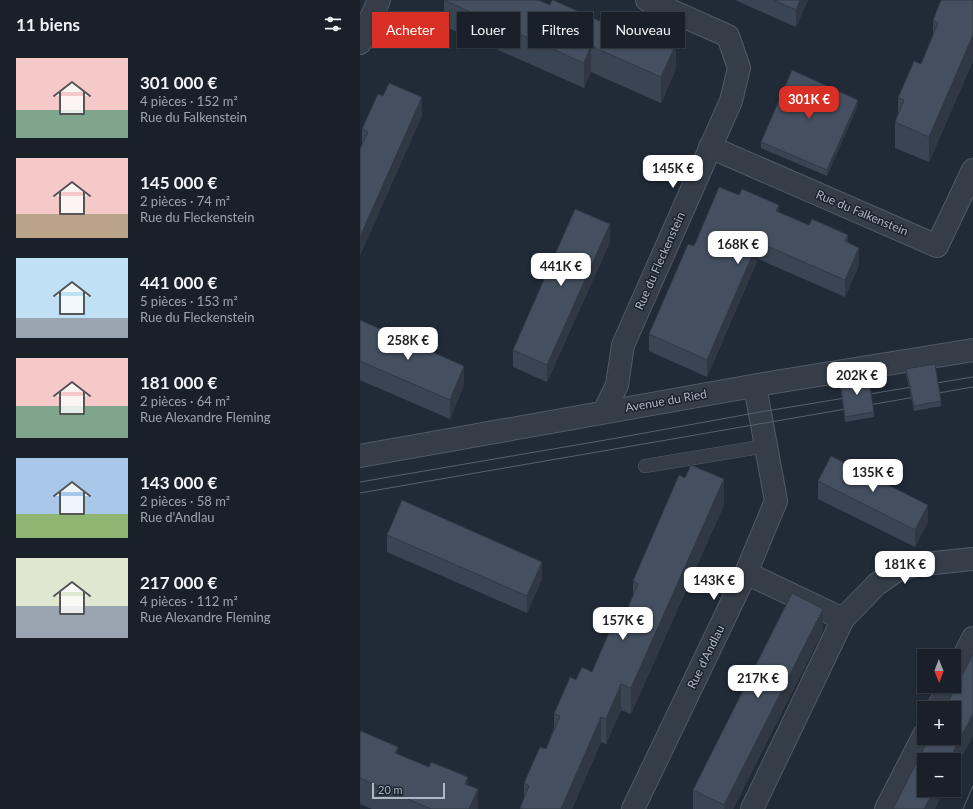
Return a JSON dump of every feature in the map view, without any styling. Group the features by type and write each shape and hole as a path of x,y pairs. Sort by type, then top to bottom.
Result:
{"street":[{"path":"362,34 379,0"},
{"name":"Rue du Fleckenstein","path":"604,412 617,385 623,345 731,101 739,68 728,36 647,0"},
{"name":"Rue du Falkenstein","path":"710,147 937,246 973,170"},
{"name":"Avenue du Ried","path":"360,456 604,412 973,350"},
{"name":"Rue d'Andlau","path":"633,809 746,573 776,500 755,386"},
{"path":"752,809 843,619 877,584 896,571 914,565 973,559"},
{"path":"746,573 843,619"},
{"path":"961,662 973,638"},
{"path":"886,809 919,745"}],"lane":[{"path":"644,466 766,446"}],"building":[{"path":"444,0 538,0 550,5 553,0 580,12 528,12 528,38 520,34 520,12 471,12"},
{"path":"774,0 800,0 796,10"},
{"path":"941,0 973,0 973,35 929,137 895,122 904,100 898,98 914,61 921,64 938,23 933,20"},
{"path":"593,18 601,22 601,48 674,48 661,77 593,47"},
{"path":"551,48 590,48 584,63"},
{"path":"792,70 858,100 827,170 761,142"},
{"path":"389,83 422,97 360,237 360,149 368,132 362,129 378,94 383,96"},
{"path":"719,187 739,195 742,189 779,205 776,211 809,225 812,219 848,235 845,241 859,248 845,280 758,242 707,360 649,334 688,244 694,246"},
{"path":"575,209 610,224 547,365 513,350"},
{"path":"360,320 464,366 450,400 360,361"},
{"path":"935,364 941,401 914,406 906,369"},
{"path":"868,375 874,412 845,417 840,380"},
{"path":"831,456 928,505 915,530 818,481"},
{"path":"691,465 724,479 631,688 621,684 606,719 601,717 561,809 520,808 529,786 524,783 540,747 546,749 560,716 554,714 570,677 576,680 582,667 592,672 617,614 624,617 638,584 633,581 679,475 685,478"},
{"path":"402,500 542,562 527,596 387,535"},
{"path":"792,593 823,609 724,805 693,790"},
{"path":"973,654 973,714 961,737 961,701 949,701 953,693 961,693 961,677"},
{"path":"361,731 398,747 395,753 429,767 431,762 468,777 465,784 478,789 469,809 431,809 360,778"},
{"path":"925,745 957,745 953,753 921,753"},
{"path":"917,762 917,797 930,797 924,809 893,809"}],"tram line":[{"path":"360,482 760,412 973,377"},
{"path":"360,493 973,387"},
{"path":"963,809 973,786"}]}
